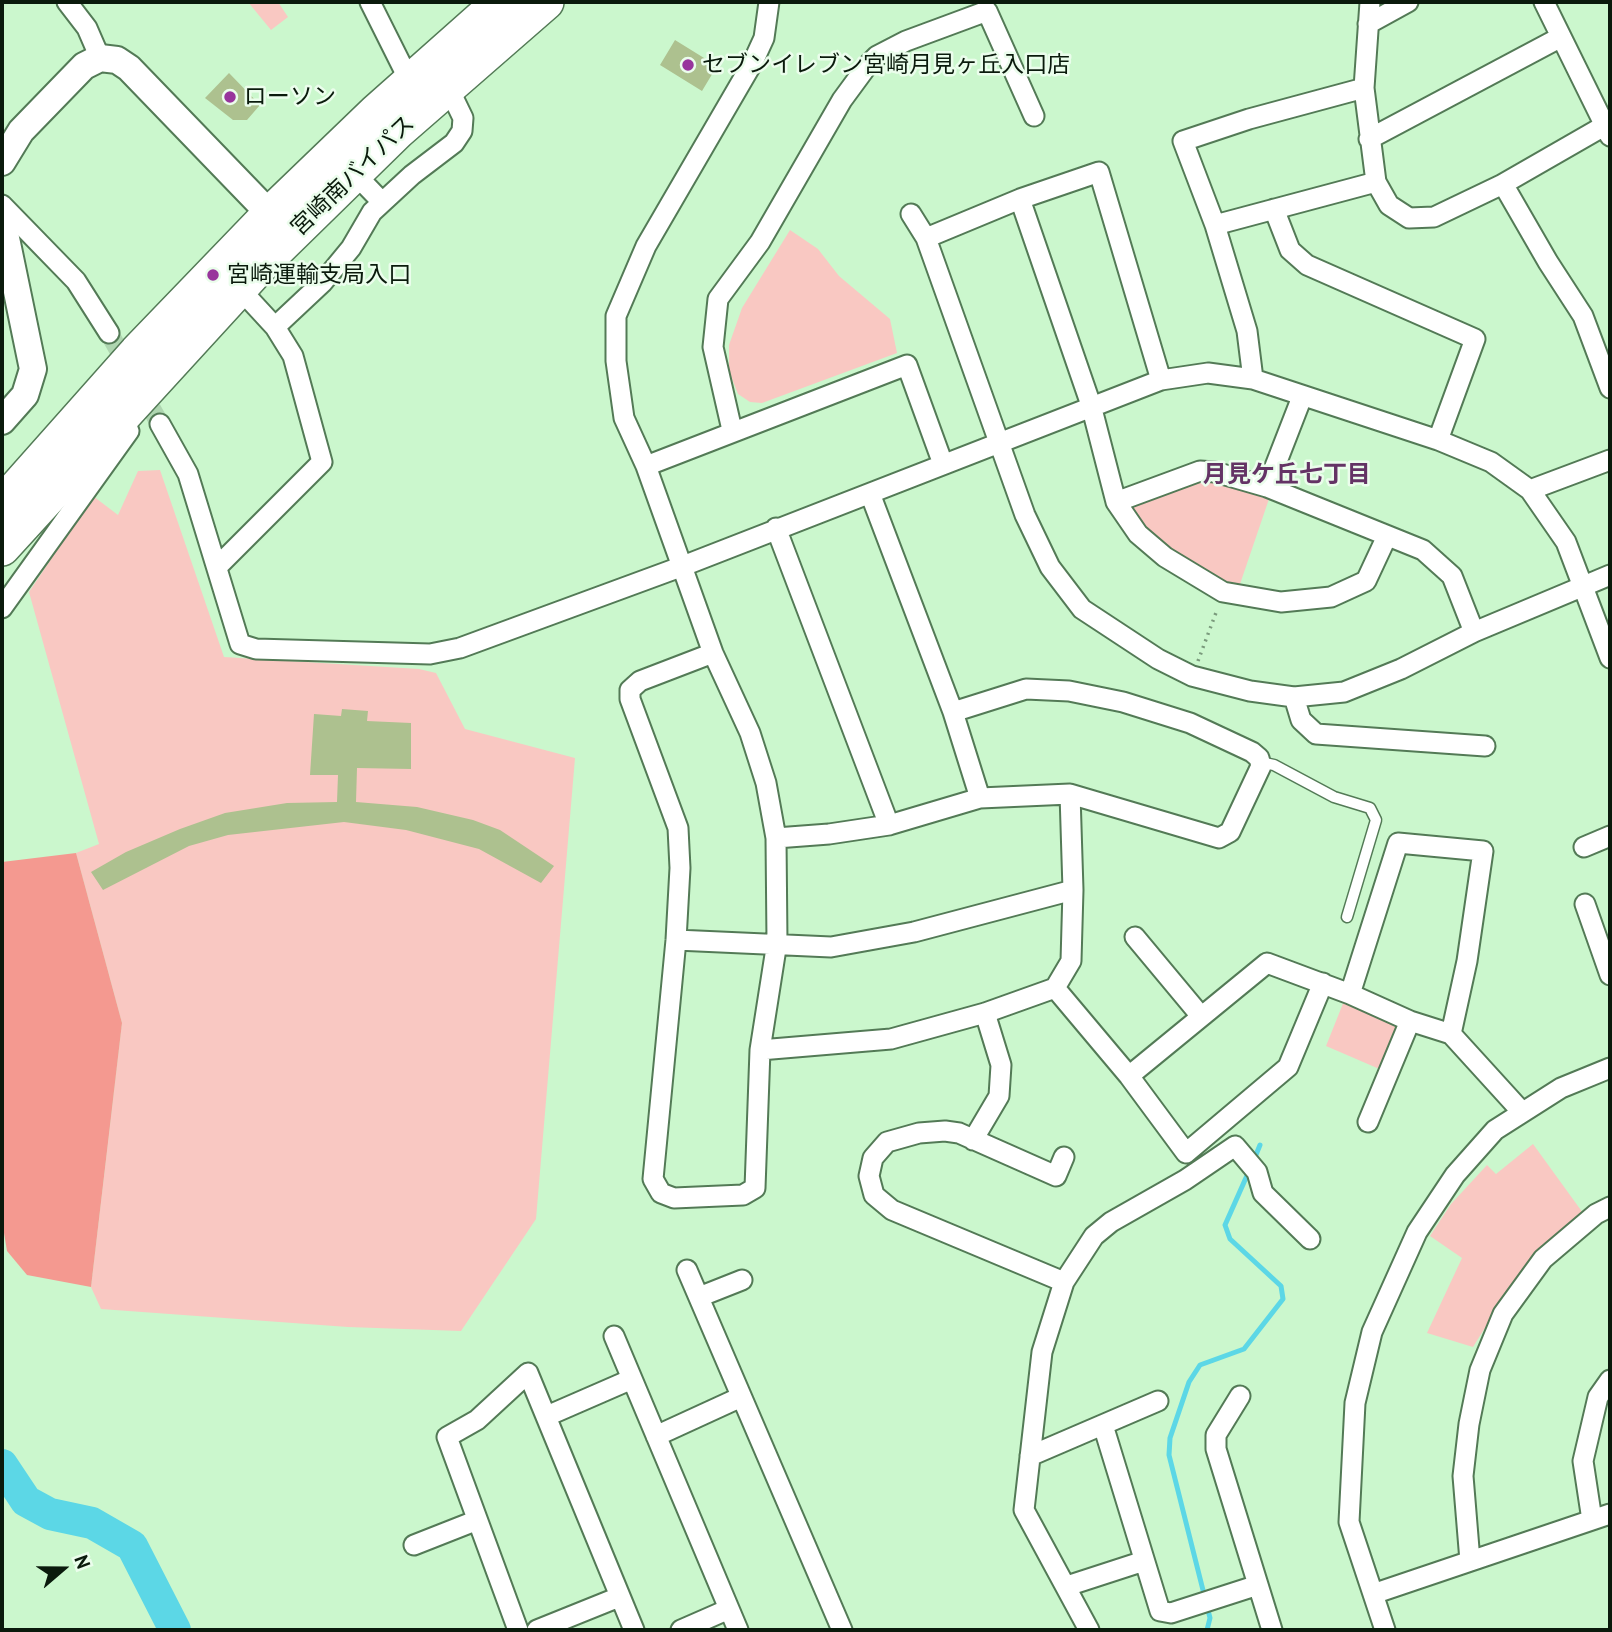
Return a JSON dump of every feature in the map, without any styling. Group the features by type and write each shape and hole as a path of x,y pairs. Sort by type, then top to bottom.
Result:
{"highway":[{"name":"宮崎南バイパス","path":"2,504 137,352 270,214 410,82 500,2"},
{"name":"宮崎南バイパス","path":"2,548 239,288 448,87 546,2"},
{"path":"2,569 15,553 36,509"}],"street":[{"path":"67,2 87,28 100,58"},
{"path":"370,2 410,82"},
{"path":"713,653 640,681 630,690 630,699 678,828 680,868 676,940 653,1179 661,1194 674,1198 743,1195 753,1192 760,1050 777,942 776,838 766,783 750,733 713,653 646,466 624,418 616,361 616,316 646,246 753,62 764,38 769,2"},
{"path":"1370,2 1364,88 1368,139 1376,182 1389,205 1409,218 1434,217 1607,131 1544,2"},
{"path":"1368,24 1408,2"},
{"path":"732,430 713,348 718,299 760,242 842,100 867,66 877,56 906,41 987,11 1034,116"},
{"path":"1368,139 1561,37"},
{"path":"2,162 20,131 84,66 100,58 117,60 129,68 270,214"},
{"path":"275,327 323,282 382,202 454,143 462,131 463,118 448,87"},
{"path":"1253,379 1247,331 1215,225 1183,141 1249,119 1364,88"},
{"path":"926,238 1020,199 1099,172 1161,380"},
{"path":"355,174 382,202"},
{"path":"1215,225 1376,182"},
{"path":"1503,184 1583,316 1610,388"},
{"path":"1020,199 1091,405 1116,502 1138,534 1165,557 1223,592 1281,602 1331,597 1366,581 1387,536"},
{"path":"2,205 76,281 109,333"},
{"path":"1274,209 1290,250 1307,265 1475,339 1438,440"},
{"path":"911,214 926,238 1024,515 1050,567 1082,609 1117,634 1192,676 1250,691 1294,697 1344,692 1401,669 1474,632 1610,575"},
{"path":"2,219 10,282 33,369 25,395 2,421"},
{"path":"218,566 322,462 293,356 275,327 239,288"},
{"path":"2,608 129,431 163,393 182,349"},
{"path":"646,466 732,430 907,365 943,464"},
{"path":"160,424 188,474 218,566 236,640 245,647 430,654 460,648 683,566 776,528 871,496 943,464 1161,380 1208,373 1253,379 1438,440 1491,462 1531,490 1566,542 1610,658"},
{"path":"1267,487 1302,397"},
{"path":"1531,490 1610,460"},
{"path":"1116,502 1200,471 1215,472 1267,487 1423,550 1452,576 1474,632"},
{"path":"871,496 953,712 980,798"},
{"path":"776,528 889,825"},
{"path":"776,838 889,825 980,798 1070,794 1219,838 1230,832 1258,775 1260,762 1252,752 1190,723 1123,702 1069,691 1027,689 953,712"},
{"path":"1294,697 1301,720 1316,734 1485,746"},
{"path":"760,1050 891,1039 985,1013 1055,988 1071,961 1073,890 1070,794"},
{"path":"1584,847 1610,836"},
{"path":"1350,994 1398,843 1483,851 1466,961 1451,1034"},
{"path":"676,940 777,942 831,947 880,940 1073,890"},
{"path":"1585,904 1610,975"},
{"path":"1135,937 1199,1015"},
{"path":"1129,1076 1199,1015 1267,963 1323,983 1410,1021 1451,1034 1522,1112"},
{"path":"1055,988 1129,1076 1186,1153 1288,1067 1323,983"},
{"path":"973,1140 999,1096 1001,1065 985,1013"},
{"path":"1368,1122 1410,1021"},
{"path":"1385,1630 1349,1521 1355,1404 1372,1332 1417,1232 1455,1175 1496,1130 1522,1112 1561,1088 1610,1068"},
{"path":"1064,1157 1056,1177 946,1130 903,1136 887,1142 873,1158 870,1169 874,1195 892,1210 1064,1283"},
{"path":"1089,1630 1024,1510 1042,1352 1064,1283 1094,1236 1111,1222 1185,1180 1235,1146 1251,1165 1263,1193 1310,1239"},
{"path":"1470,1561 1463,1476 1469,1424 1480,1370 1503,1314 1544,1259 1596,1214 1610,1207"},
{"path":"687,1270 842,1630"},
{"path":"699,1297 742,1280"},
{"path":"614,1336 738,1630"},
{"path":"518,1630 475,1521 447,1437 477,1420 528,1373 634,1630"},
{"path":"547,1416 632,1380"},
{"path":"1373,1594 1601,1517 1583,1461 1598,1396 1610,1380"},
{"path":"656,1436 741,1396"},
{"path":"1240,1396 1216,1435 1216,1449 1272,1630"},
{"path":"1030,1456 1158,1401"},
{"path":"1103,1425 1160,1611 1171,1613 1258,1585"},
{"path":"414,1545 475,1521"},
{"path":"1067,1586 1144,1560"},
{"path":"537,1630 619,1597"},
{"path":"681,1630 729,1609"}],"lane":[{"path":"1260,762 1274,765 1334,797 1370,808 1377,820 1347,917"}],"path":[{"path":"1192,676 1223,592"}],"shaded area":[{"path":"248,2 278,2 288,17 271,30"},
{"path":"790,230 818,249 839,276 890,319 897,353 762,403 750,402 738,394 729,371 729,345 742,308"},
{"path":"160,470 224,657 419,669 436,673 465,729 575,758 536,1219 461,1331 348,1327 101,1309 91,1287 122,1023 76,853 99,844 29,592 93,496 118,515 138,471"},
{"path":"1200,479 1218,479 1270,496 1239,587 1211,576 1158,540 1132,512 1135,502"},
{"path":"76,853 122,1023 91,1287 27,1275 7,1251 2,1221 2,862"},
{"path":"1344,1001 1398,1023 1400,1033 1384,1071 1326,1046"},
{"path":"1533,1144 1583,1213 1549,1241 1518,1275 1473,1347 1427,1333 1462,1258 1430,1236 1451,1204 1487,1165 1496,1174"}],"building":[{"name":"セブンイレブン宮崎月見ヶ丘入口店","path":"675,40 717,66 702,91 660,65"},
{"name":"ローソン","path":"229,73 260,105 247,120 233,120 205,98"},
{"path":"342,709 368,711 367,721 411,723 411,769 357,768 356,802 417,807 473,820 500,830 554,866 541,883 479,849 406,830 344,822 228,835 189,846 103,890 91,872 126,852 180,829 225,813 287,803 337,802 338,775 310,775 314,714 341,716"}],"waterway":[{"path":"1253,1162 1260,1145"},
{"path":"1207,1630 1210,1618 1169,1455 1170,1438 1189,1382 1200,1365 1244,1349 1283,1299 1281,1286 1230,1239 1225,1225 1249,1171"},
{"path":"2,1465 26,1501 50,1514 92,1523 132,1546 175,1630"}],"tunnel":[{"path":"109,333 160,424"}],"place":[{"name":"セブンイレブン宮崎月見ヶ丘入口店","path":"688,65"},
{"name":"ローソン","path":"230,97"},
{"name":"宮崎運輸支局入口","path":"213,275"}],"district":[{"name":"月見ケ丘七丁目","path":"1287,475"}]}
